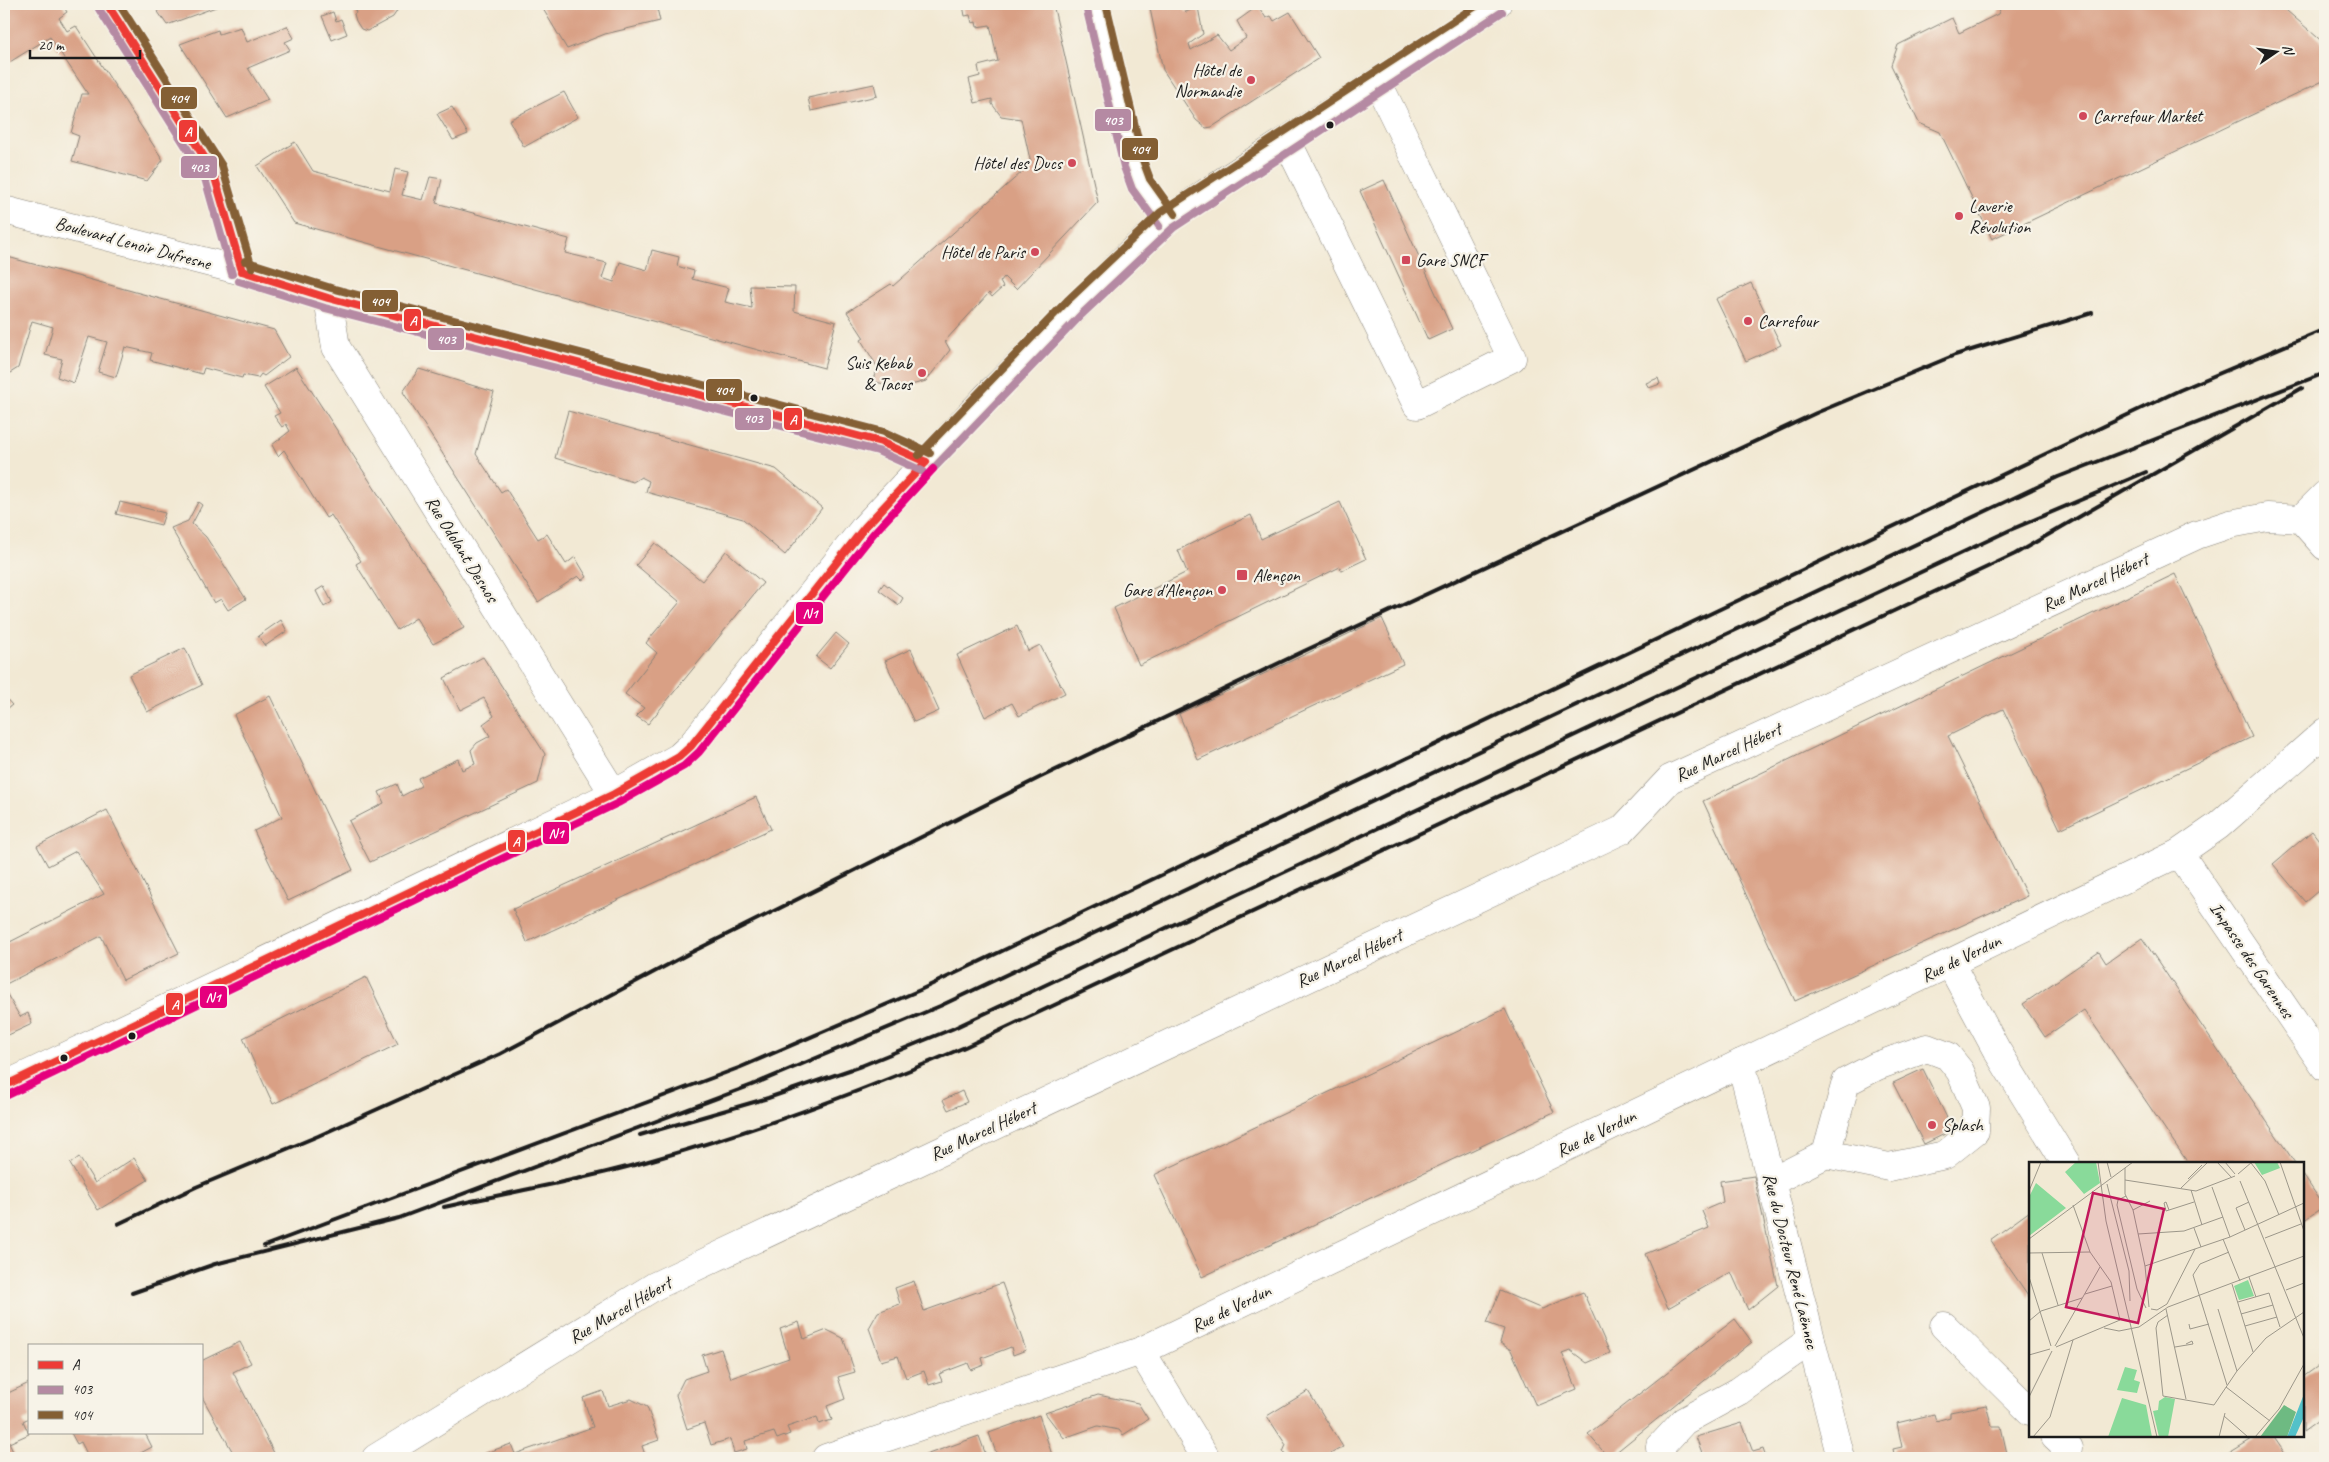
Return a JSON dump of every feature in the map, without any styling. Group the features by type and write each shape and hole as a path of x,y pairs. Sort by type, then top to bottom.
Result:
{"street":[{"path":"107,4 213,171 242,271"},
{"path":"1096,4 1134,162 1142,184 1167,220"},
{"path":"4,1086 614,794 679,757 691,746 865,527 1006,376 1131,252 1167,220 1497,4"},
{"path":"1288,141 1416,405 1512,358 1378,83"},
{"name":"Boulevard Lenoir Dufresne","path":"4,210 242,271 328,298 881,442 926,462"},
{"name":"Rue Odolant Desnos","path":"328,298 336,346 614,794"},
{"path":"2325,495 2301,519 2325,546"},
{"name":"Rue Marcel Hébert","path":"376,1458 655,1286 1622,830 1670,778 2197,535 2230,524 2267,517 2301,519"},
{"name":"Rue de Verdun","path":"826,1458 1141,1351 2179,853 2218,826 2325,732"},
{"name":"Impasse des Garennes","path":"2179,853 2325,1067"},
{"path":"1950,963 1996,1049 2065,1162"},
{"path":"1770,1182 1826,1154 1888,1167 1944,1155 1975,1132 1976,1108 1960,1071 1948,1056 1927,1048 1877,1066 1846,1082 1826,1154"},
{"name":"Rue du Docteur René Laënnec","path":"1740,1063 1841,1458"},
{"path":"1944,1326 2029,1410"},
{"path":"1662,1458 1660,1447 1684,1421 1739,1391 1811,1340"},
{"path":"1141,1351 1206,1458"},
{"path":"2056,1437 2068,1448 2063,1458"}],"building":[{"path":"4,4 62,4 67,12 59,18 67,31 76,26 163,160 147,181 72,161 79,136 71,133 82,94 88,94 50,37 5,65"},
{"path":"159,4 224,4 167,25 154,6"},
{"path":"353,4 393,4 397,11 393,17 367,31 361,29 356,21"},
{"path":"540,4 656,4 660,21 605,34 567,49"},
{"path":"1053,4 1098,202 1016,289 1004,277 1000,282 1003,287 992,297 989,293 945,341 950,350 926,381 900,388 872,381 878,368 861,340 864,338 847,312 891,284 893,286 1031,164 1021,119 1001,116 992,104 992,99 975,103 969,79 980,76 978,66 998,61 990,25 977,27 976,22 972,23 970,15 965,16 963,5"},
{"path":"1149,4 1180,4 1186,12 1198,7 1203,34 1189,44 1191,50 1217,35 1229,50 1246,38 1237,21 1258,6 1266,18 1271,16 1274,21 1290,12 1319,58 1212,127 1206,128 1196,120 1163,70"},
{"name":"Carrefour Market","path":"2002,4 2279,4 2325,44 2325,80 1992,239 1940,132 1919,123 1891,65 1898,45 1952,18 1959,33 1998,14"},
{"path":"333,12 336,21 341,19 347,34 332,40 322,16"},
{"path":"287,26 294,38 285,42 290,50 248,68 268,100 227,118 180,44 218,30 219,34 241,27 247,42"},
{"path":"874,84 877,96 811,111 808,98"},
{"path":"564,92 578,117 524,147 509,120"},
{"path":"452,107 468,134 453,140 437,114"},
{"path":"295,142 313,171 390,191 395,169 408,172 402,195 423,200 430,177 442,179 436,203 569,239 565,253 607,263 602,278 614,282 620,262 647,270 652,250 679,257 677,266 694,271 692,279 729,288 725,302 752,308 750,286 795,287 794,311 836,322 824,368 294,223 257,166"},
{"name":"Gare SNCF","path":"1384,180 1452,329 1428,340 1360,191"},
{"path":"4,256 274,330 289,357 264,376 261,374 258,378 243,375 242,378 204,368 202,374 150,360 152,353 125,347 116,377 98,372 107,342 89,337 74,383 57,377 62,359 45,355 53,327 32,321 18,368 10,373 4,372"},
{"name":"Carrefour","path":"1751,283 1781,345 1746,361 1716,299"},
{"path":"296,367 464,628 433,644 416,618 397,630 357,566 356,564 361,561 331,515 326,518 284,450 278,456 272,445 290,431 286,424 282,427 274,416 280,413 264,387"},
{"path":"419,369 494,392 476,454 501,492 506,489 538,539 547,534 566,564 575,557 587,577 582,580 578,576 538,602 403,392"},
{"path":"1658,378 1660,384 1649,388 1646,383"},
{"path":"568,411 776,469 822,508 785,555 743,519 646,492 649,481 641,477 633,482 555,458"},
{"path":"120,502 165,513 161,525 116,514"},
{"path":"198,502 202,505 192,524 206,537 246,599 228,610 221,599 214,603 171,528 188,521"},
{"name":"Gare d'Alençon","path":"1340,502 1366,559 1341,571 1340,567 1139,665 1114,608 1187,572 1178,550 1251,515 1261,539"},
{"path":"655,543 702,581 726,551 763,583 648,724 636,716 644,708 625,694 657,653 646,643 680,602 636,565"},
{"path":"2175,574 2252,737 2060,829 2003,709 1948,736 2027,896 1795,1001 1703,801"},
{"path":"884,583 903,598 899,605 879,590"},
{"path":"324,586 332,602 324,607 316,591"},
{"path":"1382,618 1403,664 1198,760 1179,714"},
{"path":"281,620 287,631 265,646 258,636"},
{"path":"1017,626 1028,651 1040,645 1065,693 1019,716 1012,703 985,717 957,655"},
{"path":"836,633 849,644 830,668 816,657"},
{"path":"185,648 202,685 147,712 129,675"},
{"path":"911,649 939,711 914,722 885,661"},
{"path":"483,657 545,754 538,783 370,862 349,821 384,803 379,792 397,784 402,796 421,786 418,778 458,759 462,770 475,764 471,750 477,743 490,736 483,724 494,716 484,698 460,710 444,678"},
{"path":"4,696 12,705 4,711"},
{"path":"270,696 353,870 288,901 254,831 282,817 234,715"},
{"path":"756,797 771,829 527,942 513,909"},
{"path":"107,810 179,953 123,980 101,936 4,985 4,945 104,894 76,851 48,866 37,846"},
{"path":"2312,831 2325,848 2325,885 2305,902 2273,864"},
{"path":"2142,938 2294,1162 2187,1162 2084,1010 2045,1037 2023,1004 2099,952 2106,963"},
{"path":"366,977 398,1044 273,1104 243,1038"},
{"path":"4,989 20,1017 28,1013 32,1024 4,1037"},
{"path":"1505,1009 1554,1112 1202,1277 1154,1175"},
{"path":"1923,1069 1953,1130 1924,1144 1893,1083"},
{"path":"962,1091 967,1102 948,1110 943,1100"},
{"path":"79,1157 95,1183 134,1158 148,1180 98,1210 70,1164"},
{"path":"1754,1176 1778,1286 1748,1310 1731,1272 1668,1308 1645,1254 1709,1228 1702,1211 1723,1202 1720,1181"},
{"path":"2304,1176 2324,1206 2304,1220"},
{"path":"2029,1212 2029,1297 1990,1240"},
{"path":"914,1281 924,1311 1002,1283 1026,1350 1013,1355 1011,1347 982,1358 984,1365 971,1370 968,1363 939,1374 942,1381 929,1385 924,1371 906,1378 898,1356 881,1361 869,1328 878,1312 900,1304 895,1288"},
{"path":"1500,1291 1542,1309 1583,1292 1610,1353 1587,1363 1570,1350 1562,1353 1577,1389 1536,1406 1511,1350 1500,1343 1504,1329 1487,1323"},
{"path":"1735,1319 1752,1342 1609,1458 1588,1434"},
{"path":"799,1322 804,1339 827,1330 843,1338 855,1372 838,1377 845,1399 827,1406 832,1420 819,1424 817,1417 787,1427 790,1434 777,1439 774,1432 745,1441 747,1449 734,1453 730,1439 711,1445 704,1423 687,1429 676,1395 684,1379 707,1371 702,1355 721,1349 731,1378 789,1358 780,1329"},
{"path":"240,1342 251,1363 233,1372 275,1455 267,1458 236,1458 202,1397 202,1361"},
{"path":"2325,1361 2325,1416 2304,1431 2304,1376"},
{"path":"28,1383 28,1418 23,1421 29,1434 9,1443 16,1458 4,1458 4,1395"},
{"path":"603,1391 608,1406 631,1399 647,1407 659,1440 642,1446 646,1458 481,1458 483,1454 511,1444 515,1454 593,1427 583,1398"},
{"path":"1308,1391 1343,1447 1323,1458 1287,1458 1283,1452 1286,1445 1267,1416"},
{"path":"1098,1395 1138,1403 1148,1419 1123,1435 1119,1430 1098,1426 1064,1438 1045,1413"},
{"path":"1986,1405 1992,1427 2001,1427 2008,1458 1895,1458 1893,1449 1902,1447 1897,1423 1934,1414 1936,1421 1950,1417 1950,1412"},
{"path":"1039,1415 1053,1458 998,1458 989,1433"},
{"path":"1742,1423 1753,1452 1763,1449 1766,1458 1704,1458 1696,1437"},
{"path":"72,1434 146,1434 152,1447 131,1458 89,1458 81,1442 77,1444"},
{"path":"979,1436 987,1458 917,1458"},
{"path":"2255,1437 2274,1437 2288,1458 2221,1458"}],"railway":[{"path":"118,1224 196,1187 318,1136 500,1054 690,953 1039,778 1302,652 1816,413 1955,355 2092,313"},
{"path":"264,1246 741,1067 920,990 2180,390 2325,329"},
{"path":"132,1293 215,1264 399,1218 752,1085 940,1006 2058,477 2325,373"},
{"path":"444,1207 606,1172 698,1146 814,1107 965,1047 2015,554 2302,388"},
{"path":"640,1135 768,1098 861,1066 952,1029 2010,530 2146,472"}],"transit line":[{"name":"A","path":"107,4 213,171 242,271"},
{"name":"404","path":"119,4 222,166 252,268"},
{"name":"404","path":"1106,4 1143,160 1150,179 1175,214"},
{"name":"404","path":"919,455 1067,301 1161,212 1479,4"},
{"name":"403","path":"1086,6 1124,167 1132,189 1159,226"},
{"name":"403","path":"99,9 204,175 232,274"},
{"name":"403","path":"933,469 1081,315 1173,228 1502,12"},
{"name":"404","path":"245,261 331,288 884,432 930,453"},
{"name":"A","path":"242,271 328,298 881,442 926,462"},
{"name":"403","path":"239,281 325,308 878,451 922,471"},
{"name":"A","path":"4,1086 614,794 679,757 691,746 865,527 926,462"},
{"name":"N1","path":"8,1095 618,803 684,766 699,752 873,534 933,469"}],"place":[{"name":"Hôtel de Normandie","path":"1251,80"},
{"name":"Carrefour Market","path":"2083,116"},
{"name":"Hôtel des Ducs","path":"1072,163"},
{"name":"Laverie Révolution","path":"1959,216"},
{"name":"Hôtel de Paris","path":"1035,252"},
{"name":"Gare SNCF","path":"1406,260"},
{"name":"Carrefour","path":"1748,321"},
{"name":"Suis Kebab & Tacos","path":"922,373"},
{"name":"Alençon","path":"1242,575"},
{"name":"Gare d'Alençon","path":"1222,590"},
{"name":"Splash","path":"1932,1125"}]}
